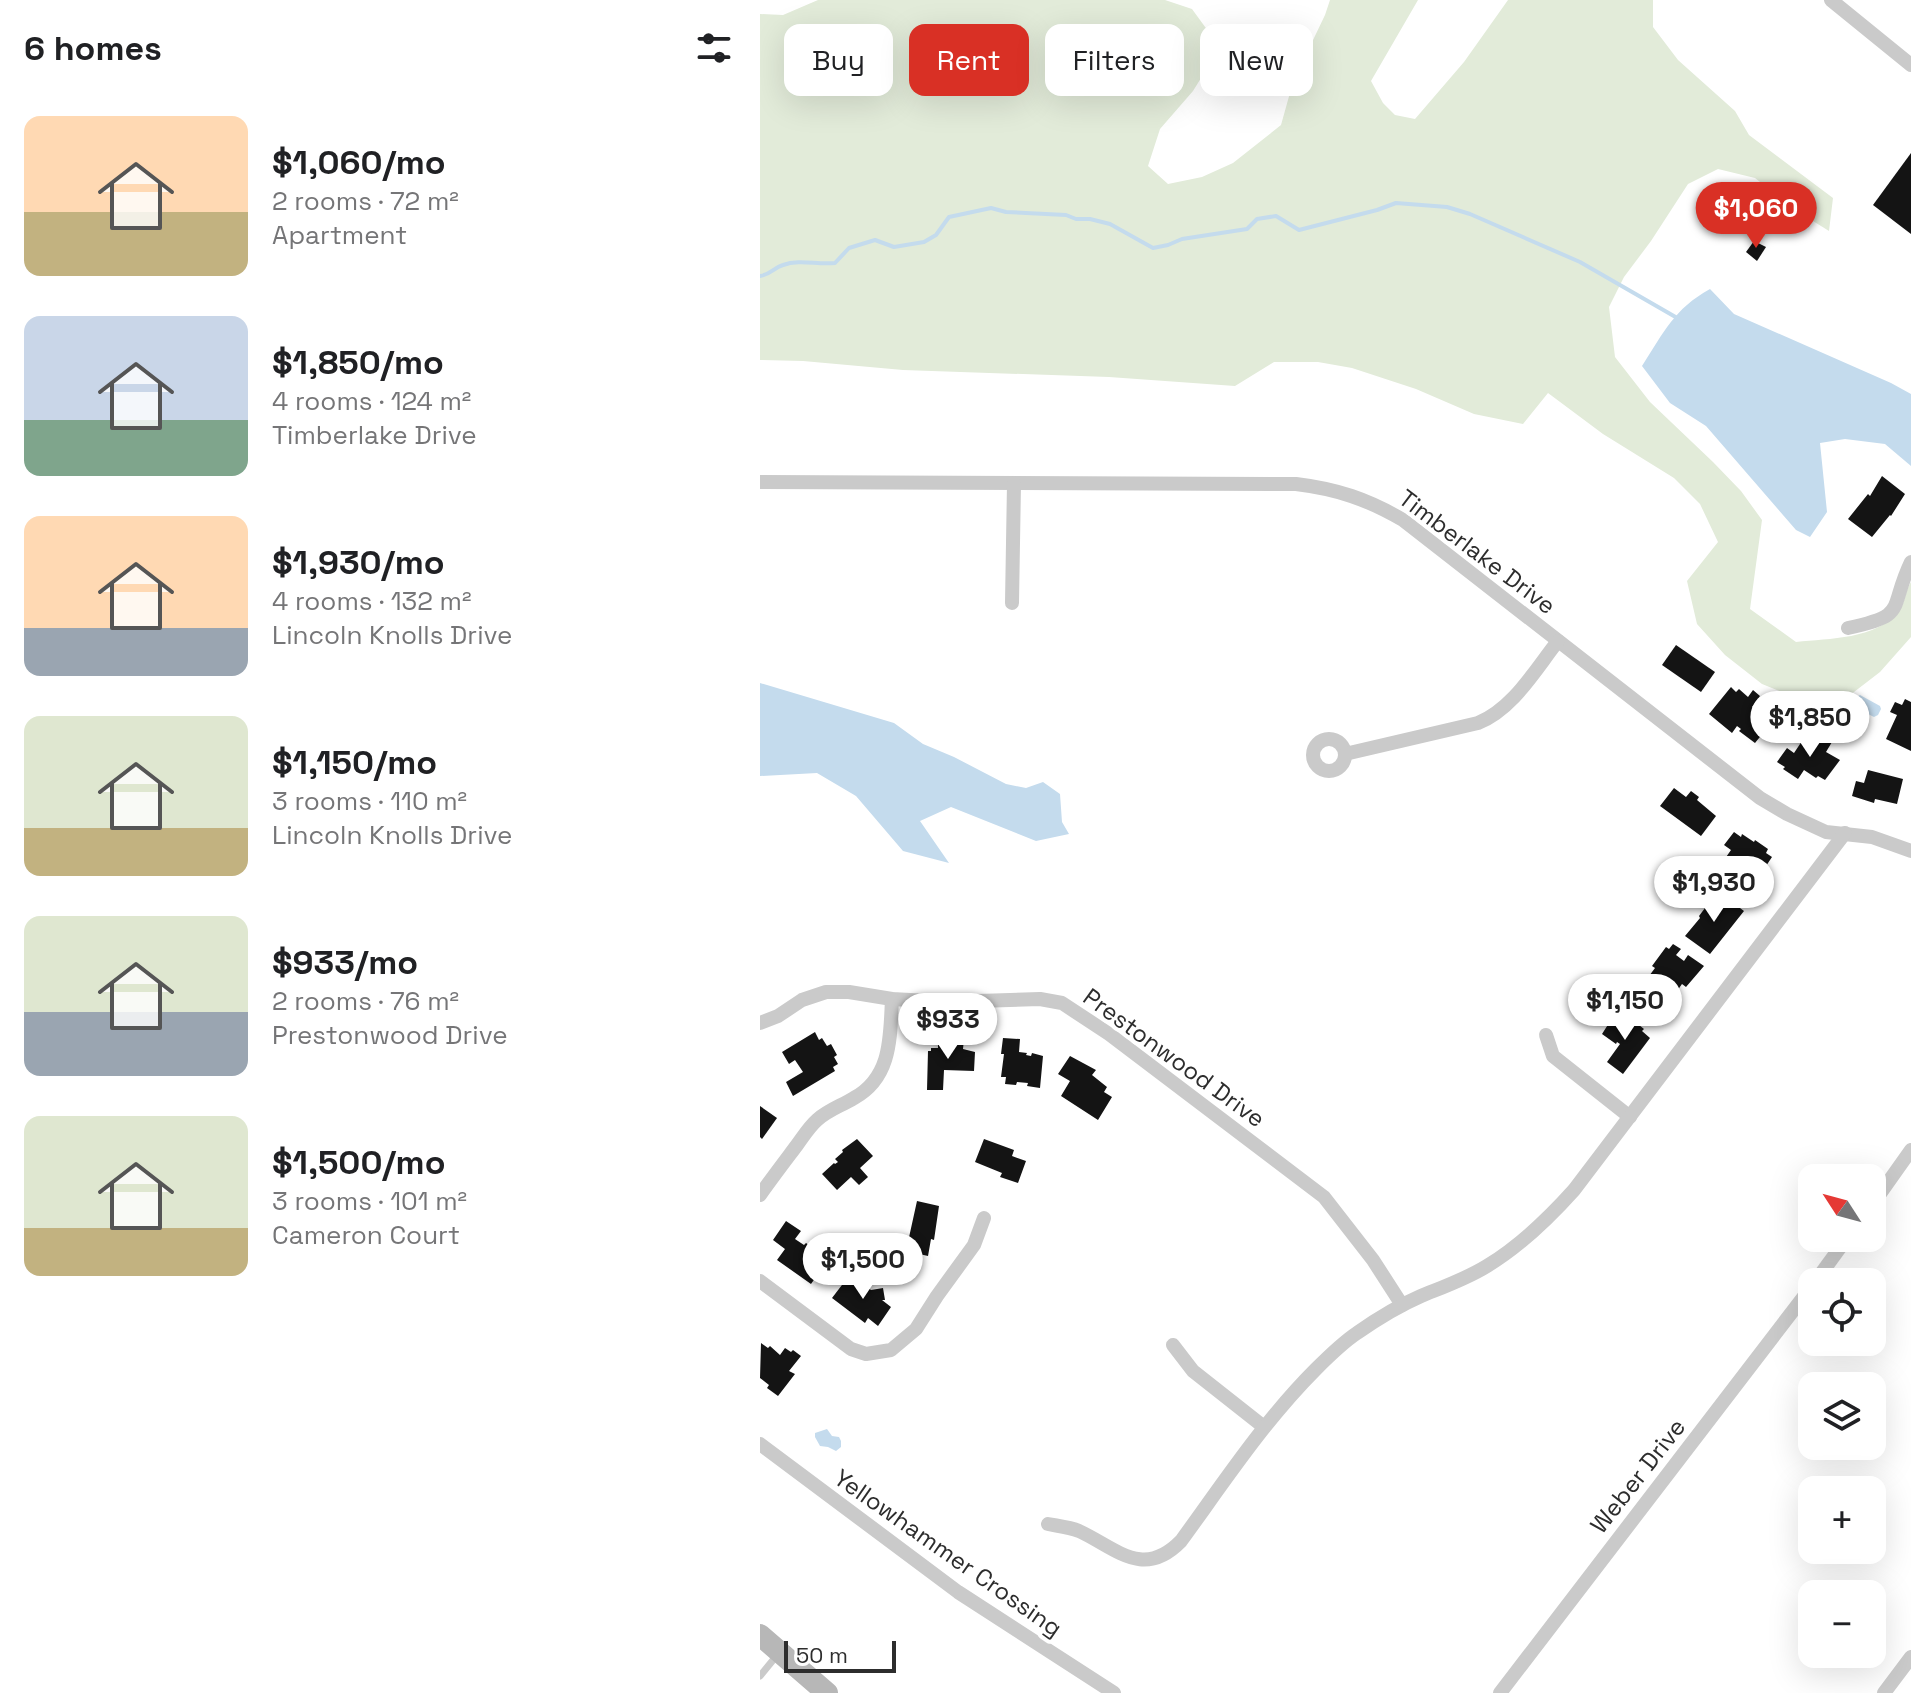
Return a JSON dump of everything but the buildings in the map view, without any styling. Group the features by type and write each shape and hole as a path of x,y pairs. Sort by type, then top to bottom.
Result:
{"main road":[{"path":"760,1635 827,1693"}],"street":[{"path":"1831,0 1911,65"},
{"name":"Timberlake Drive","path":"760,482 1296,484 1347,493 1403,520 1760,798 1826,832 1872,837 1910,850"},
{"path":"1012,603 1014,483"},
{"path":"1848,628 1876,622 1895,611 1911,562"},
{"path":"1345,754 1478,723 1492,717 1505,708 1558,641"},
{"path":"1048,1524 1075,1529 1120,1555 1141,1560 1172,1551 1264,1427 1336,1349 1375,1320 1402,1305 1488,1265 1519,1244 1548,1218 1574,1190 1845,833"},
{"name":"Prestonwood Drive","path":"760,1023 778,1016 802,1000 826,992 946,1002 1040,999 1062,1003 1109,1034 1324,1197 1373,1260 1402,1305"},
{"path":"760,1195 814,1122 831,1109 869,1089 880,1073 889,1044 892,999"},
{"path":"1546,1035 1553,1056 1630,1117"},
{"path":"1886,1185 1911,1150"},
{"path":"760,1281 851,1349 866,1354 891,1350 916,1329 974,1245 984,1218"},
{"name":"Weber Drive","path":"1500,1693 1798,1305"},
{"path":"1173,1345 1193,1371 1264,1427"},
{"name":"Yellowhammer Crossing","path":"760,1444 958,1592 1114,1693"},
{"path":"1884,1693 1911,1657"}],"lane":[{"path":"760,1676 779,1652"}],"green space":[{"path":"818,0 1165,0 1192,9 1203,24 1200,24 1200,80 1160,129 1148,166 1168,184 1202,177 1233,163 1281,125 1289,96 1313,96 1313,40 1330,0 1418,0 1371,81 1383,103 1395,115 1415,119 1464,62 1508,0 1653,0 1653,27 1678,60 1735,111 1749,135 1833,198 1829,231 1755,178 1718,169 1688,184 1624,277 1609,307 1615,357 1650,402 1741,491 1762,520 1750,609 1796,642 1851,636 1878,628 1889,620 1901,608 1911,582 1911,637 1880,672 1841,702 1804,701 1762,684 1725,655 1697,624 1687,581 1718,542 1700,504 1674,478 1603,434 1548,393 1523,424 1474,414 1416,389 1352,368 1318,362 1274,362 1235,386 760,360 760,14 783,15"}],"water":[{"path":"1710,289 1734,314 1911,394 1911,466 1885,444 1845,439 1820,443 1827,512 1810,537 1796,530 1706,426 1670,403 1642,366 1678,313"},
{"path":"760,683 894,723 923,744 1006,784 1026,788 1043,782 1060,794 1062,822 1069,834 1036,841 951,807 920,821 949,863 903,851 856,796 817,773 760,776"},
{"path":"1860,695 1880,706 1878,715 1874,717 1856,708 1854,703"},
{"path":"827,1429 841,1441 841,1447 836,1451 820,1446 815,1437 815,1433"}],"waterway":[{"path":"760,276 789,263 835,263 849,248 875,240 894,247 924,242 936,235 949,217 991,208 1090,219 1110,224 1153,248 1182,239 1247,229 1257,219 1276,216 1299,230 1396,203 1447,207 1470,214 1580,262 1679,319"}]}
